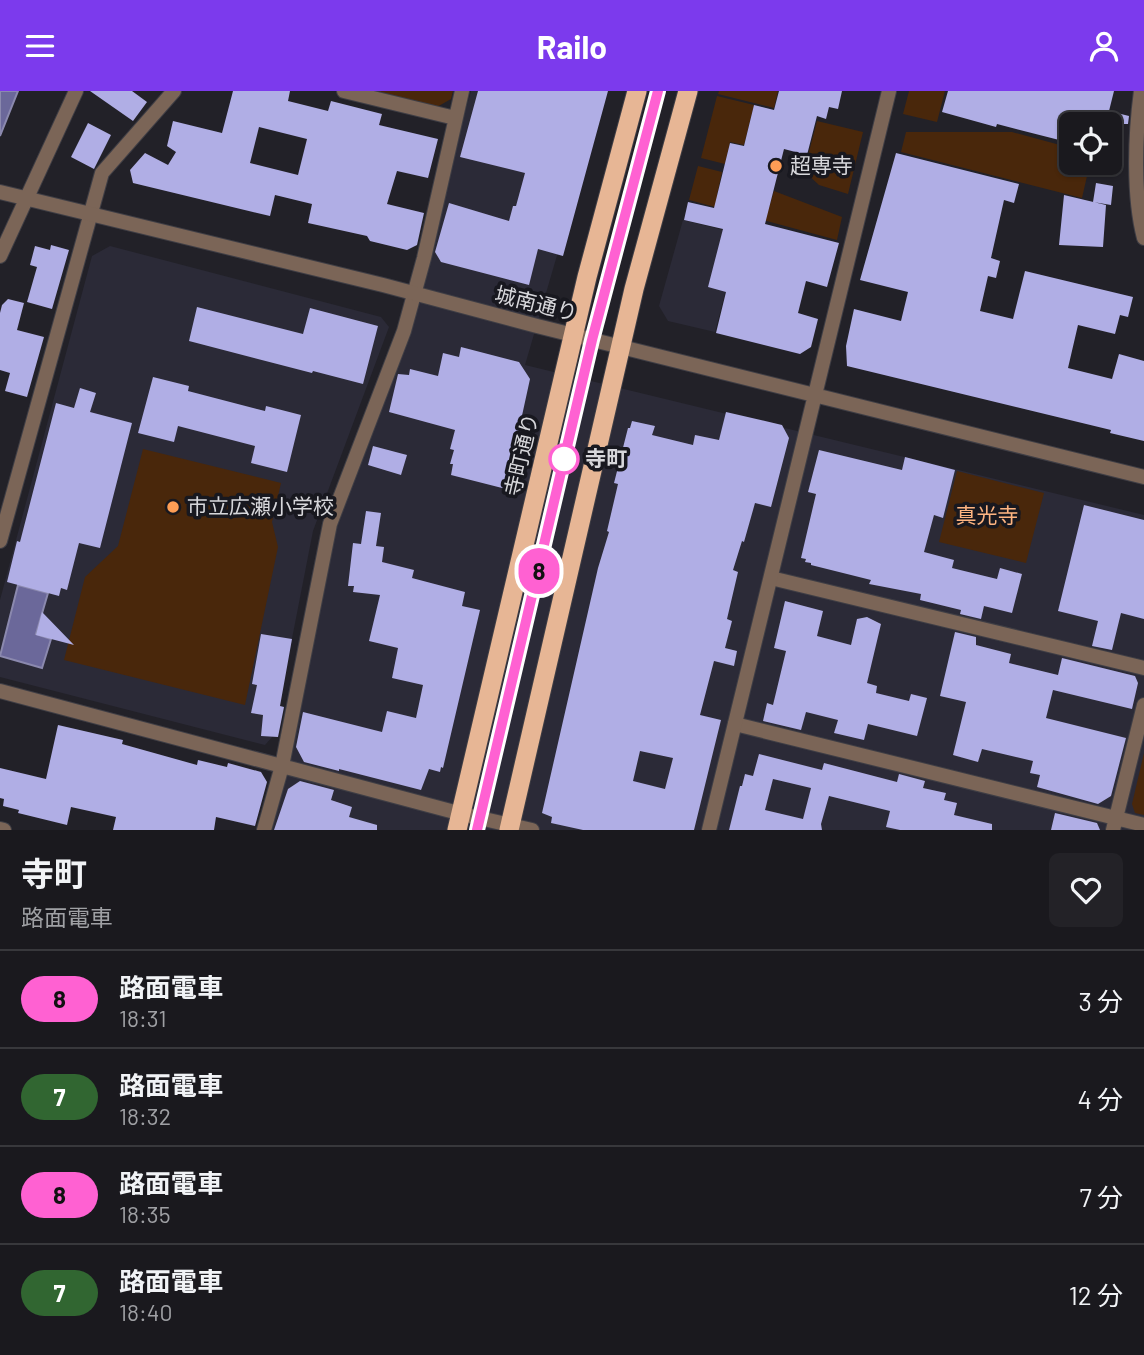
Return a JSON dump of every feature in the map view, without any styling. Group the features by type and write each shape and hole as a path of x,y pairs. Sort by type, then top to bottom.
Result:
{"highway":[{"name":"寺町通り","path":"460,822 573,335 637,91"},
{"path":"510,827 620,347 688,91"}],"street":[{"path":"0,256 76,91"},
{"path":"0,541 102,173 174,91"},
{"path":"344,91 455,118"},
{"path":"264,830 282,765 330,524 404,331 462,91"},
{"path":"709,830 889,91"},
{"path":"1141,91 1136,127 1139,220 1144,238"},
{"name":"城南通り","path":"0,192 1144,477"},
{"path":"771,578 1144,668"},
{"path":"0,691 282,765 460,822 532,830"},
{"path":"1114,824 1144,705"},
{"path":"735,724 1114,824 1144,825"}],"shaded area":[{"path":"0,91 18,91 0,136"},
{"path":"471,91 605,91 525,365 1144,515 1144,830 265,830 330,527 402,337"},
{"path":"683,220 760,239 745,298 725,293 715,332 668,321 659,306"},
{"name":"市立広瀬小学校","path":"110,246 381,317 389,327 313,531 273,736 265,745 0,677 0,600 92,256"},
{"path":"18,585 48,593 36,634 51,639 42,668 0,656"}],"green space":[{"path":"371,91 453,91 451,99 437,107"},
{"path":"719,91 778,91 774,108 718,94"},
{"path":"909,91 945,91 937,122 903,114"},
{"path":"717,96 754,105 744,145 730,142 725,164 701,158"},
{"path":"817,121 863,132 848,194 819,185 804,171"},
{"path":"906,132 1012,132 1059,145 1059,175 1087,175 1082,198 901,152"},
{"path":"698,166 722,172 717,195 769,208 774,191 842,217 837,240 689,200"},
{"path":"143,449 281,483 272,522 278,547 245,705 64,660 85,577 118,546"},
{"name":"真光寺","path":"957,471 1044,493 1026,563 939,542"},
{"path":"1144,753 1144,815 1135,813 1132,804"}],"building":[{"path":"90,91 132,91 147,102 133,121"},
{"path":"233,91 290,91 288,101 328,111 331,101 382,114 379,125 438,139 428,178 397,171 387,204 424,213 417,245 407,250 370,241 367,236 308,223 312,204 275,195 270,216 133,183 130,170 145,153 168,165 176,152 167,146 173,121 222,133","holes":["259,127 307,139 298,175 250,163"]},
{"path":"478,91 608,91 563,256 538,249 529,285 441,262 435,252 449,203 509,221 525,173 460,157"},
{"path":"779,91 842,91 838,109 829,107 826,119 817,116 807,155 784,149 765,224 839,243 827,287 806,281 798,313 818,319 811,347 800,354 716,333 726,292 708,287 723,229 684,220 688,202 714,208 730,143 744,146 754,105 774,110"},
{"path":"948,91 1114,91 1109,111 1113,112 1059,112 1059,140 942,112"},
{"path":"1122,114 1129,116 1128,124 1122,124"},
{"path":"88,123 111,135 94,169 71,157"},
{"path":"896,153 1019,184 1014,203 1004,200 991,258 1000,261 996,278 988,276 980,311 1013,319 1025,271 1133,297 1128,317 1120,315 1115,334 1078,325 1068,368 1112,379 1119,354 1144,361 1144,441 1110,433 1111,430 847,366 846,346 854,309 901,321 908,292 860,280"},
{"path":"1096,183 1113,186 1111,205 1093,202"},
{"path":"1064,195 1106,205 1103,247 1059,245"},
{"path":"51,245 69,250 52,309 27,302 37,267 30,265 35,246 50,250"},
{"path":"8,299 24,303 17,330 44,337 27,397 5,391 10,373 0,370 0,313 2,305"},
{"path":"197,307 303,334 310,308 378,326 363,384 189,341"},
{"path":"461,347 519,362 530,379 506,489 451,475 453,464 450,464 454,450 450,449 455,430 389,412 398,374 409,375 410,369 438,376 443,353 459,357"},
{"path":"153,377 189,386 188,391 265,411 266,406 301,415 287,472 251,463 255,446 178,426 174,442 138,433"},
{"path":"80,388 96,393 90,412 132,423 100,548 79,543 67,590 61,588 59,596 7,582 56,403 74,408"},
{"path":"726,412 782,425 789,438 771,507 755,503 733,570 738,572 727,619 732,621 725,648 737,651 734,666 714,661 700,715 721,720 694,830 583,830 551,823 552,817 542,813 598,568 609,532 607,531 618,484 614,483 628,428 632,421 655,426 652,435 693,445 695,435 719,440","holes":["640,751 673,758 665,789 633,781"]},
{"path":"373,446 407,455 401,475 368,465"},
{"path":"819,450 902,470 905,457 955,470 943,518 934,515 924,552 954,560 952,568 997,579 1000,568 1022,574 1012,613 984,606 981,619 960,614 961,610 920,600 921,594 869,584 871,580 805,562 806,559 801,558 816,494 808,492"},
{"path":"1084,505 1144,520 1144,619 1121,613 1112,650 1092,646 1098,621 1058,611"},
{"path":"366,511 381,513 376,546 384,547 382,562 414,570 412,578 465,592 462,606 480,610 443,768 441,767 440,772 429,769 421,790 304,762 296,747 303,712 382,732 387,711 416,718 423,685 392,678 398,648 369,641 380,595 353,592 354,586 348,586 353,543 361,544"},
{"path":"785,601 823,611 817,636 851,645 857,619 867,617 881,624 867,683 877,686 876,693 909,701 911,694 927,698 917,736 868,724 864,740 834,733 838,720 806,712 801,730 763,721 767,703 773,705 786,651 774,648"},
{"path":"42,612 74,645 36,635"},
{"path":"955,632 976,637 976,645 1011,654 1009,663 1058,675 1062,658 1135,676 1138,683 1132,709 1053,690 1046,718 1126,738 1111,796 1098,804 1037,787 1040,775 1030,773 1033,761 982,749 978,762 953,755 966,702 940,696"},
{"path":"261,634 292,639 280,706 284,707 278,737 261,736 263,715 251,713 257,685 252,684"},
{"path":"58,725 123,740 122,744 197,765 198,760 227,767 228,763 261,772 267,782 255,826 216,817 214,830 113,830 116,817 71,807 67,825 18,813 19,810 3,806 4,799 0,798 0,768 46,779"},
{"path":"759,754 822,770 824,763 897,782 899,774 925,781 923,788 946,793 944,800 957,803 954,815 992,824 992,830 900,830 886,827 890,811 829,796 821,824 822,830 729,830 745,774 753,776","holes":["773,779 811,788 803,819 765,810"]},
{"path":"300,781 334,790 331,800 352,807 349,817 377,825 377,830 274,830 288,789"},
{"path":"1055,813 1097,823 1100,830 1051,830"}],"tram line":[{"path":"477,830 592,340 658,91"},
{"name":"8","path":"477,830 606,282 658,91"}],"place":[{"name":"超専寺","path":"776,166"},
{"name":"寺町","path":"564,459"},
{"name":"市立広瀬小学校","path":"173,507"}]}
